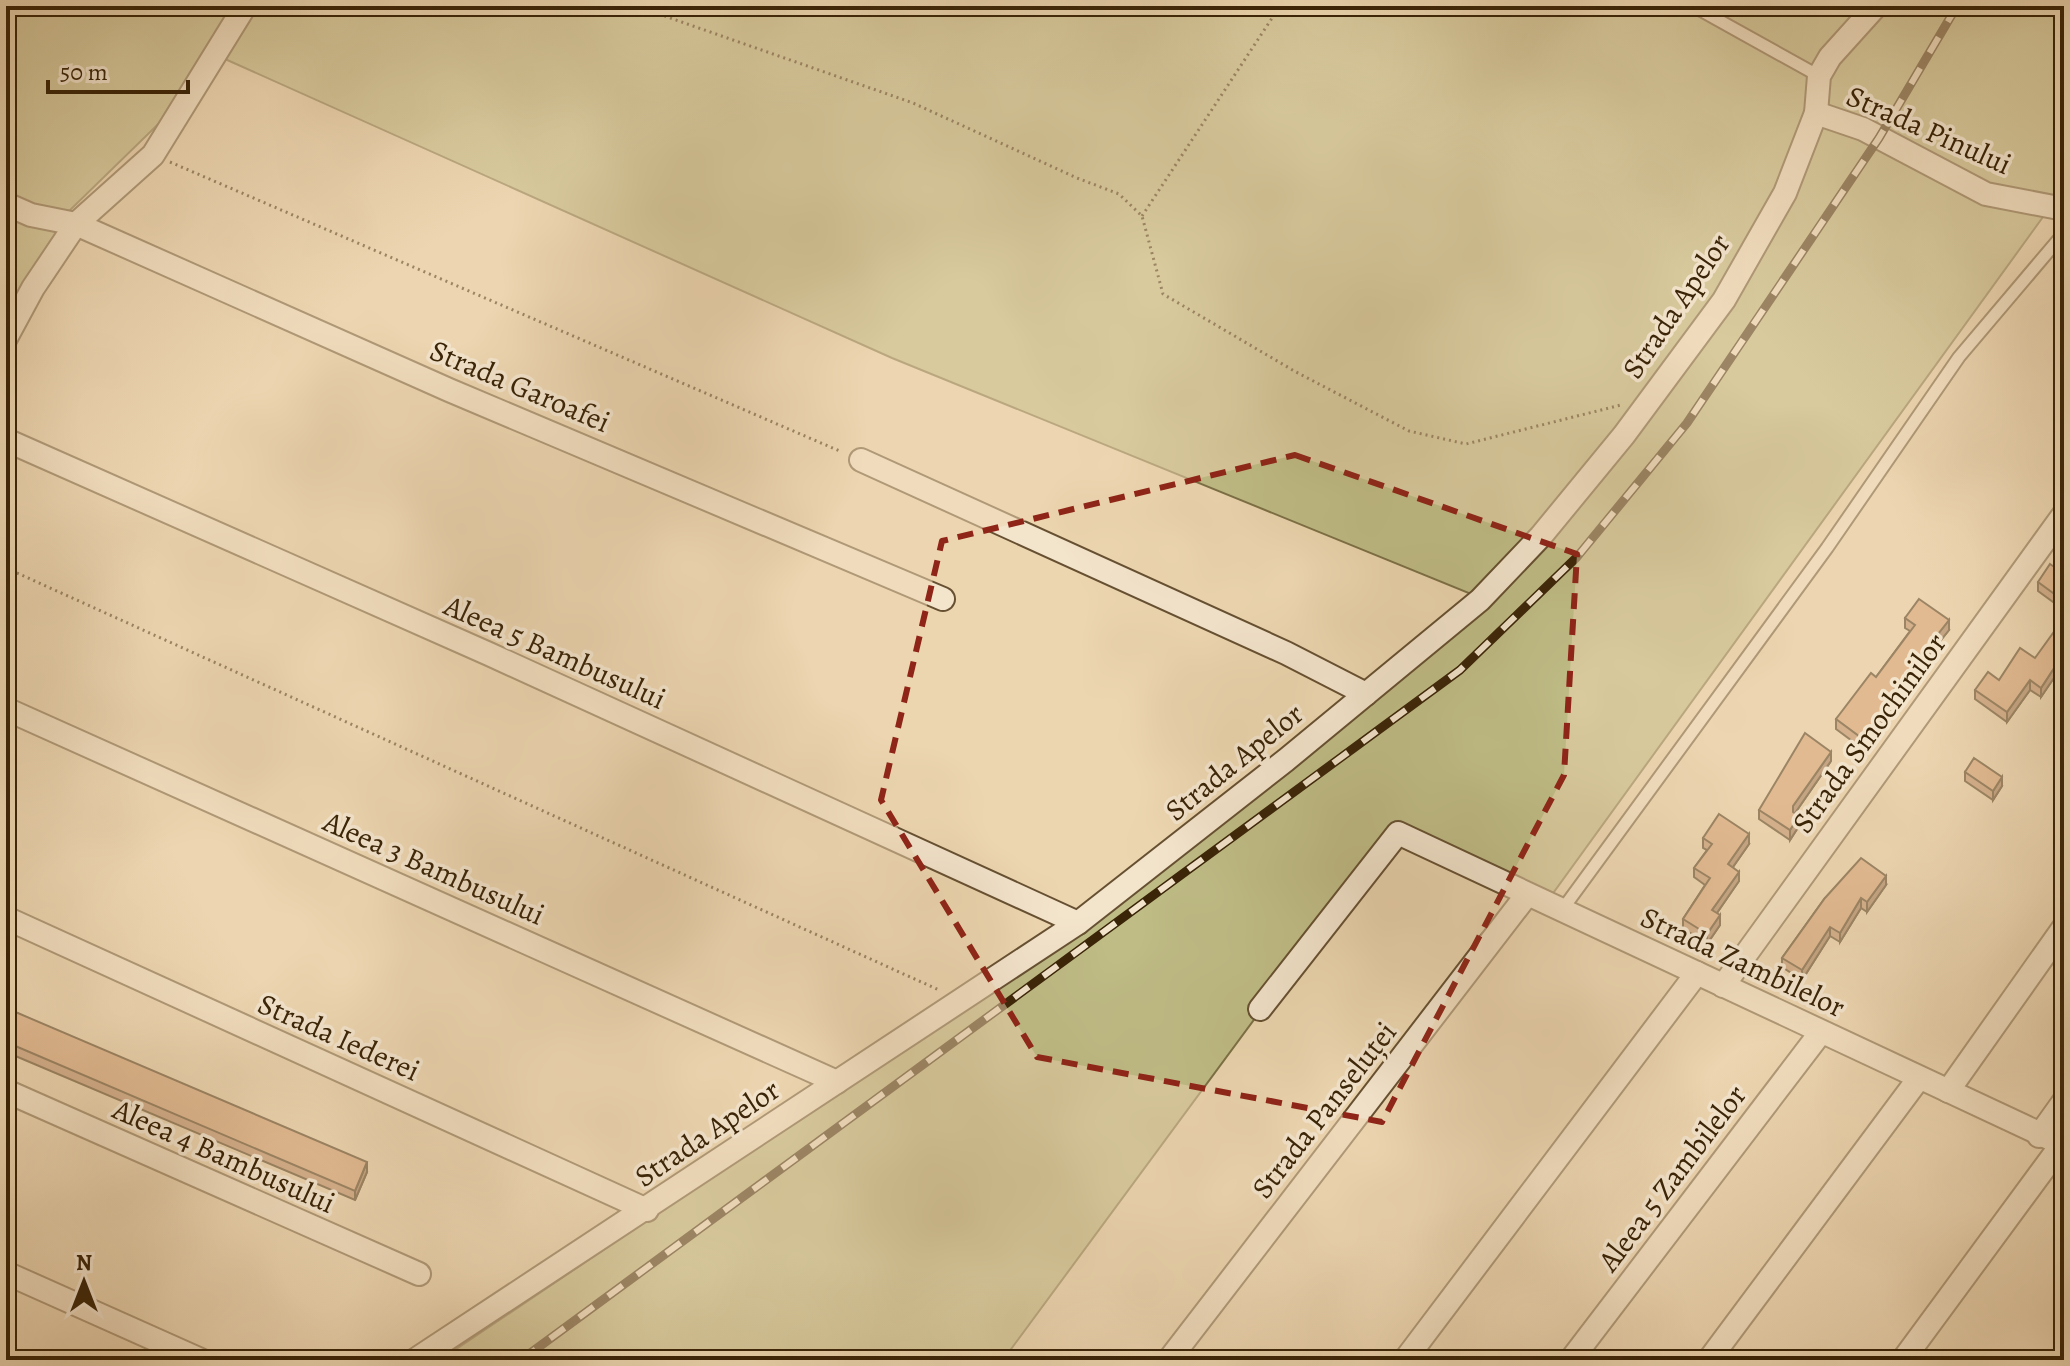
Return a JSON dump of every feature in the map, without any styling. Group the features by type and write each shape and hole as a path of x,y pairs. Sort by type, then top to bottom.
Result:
{"street":[{"path":"6,338 33,288 76,224 153,155 245,6"},
{"path":"1819,76 1830,57 1876,6"},
{"name":"Strada Apelor","path":"415,1360 647,1210 1078,923 1480,600 1541,536 1724,300 1785,193 1816,113 1819,76"},
{"name":"Strada Pinului","path":"1816,113 1863,129 1986,194 2064,209"},
{"name":"Strada Garoafei","path":"6,204 31,215 76,224 449,390 943,599"},
{"name":"Aleea 5 Bambusului","path":"6,440 489,654 1078,923"},
{"path":"861,460 1286,653 1366,694"},
{"name":"Strada Smochinilor","path":"1723,986 2064,514"},
{"name":"Aleea 3 Bambusului","path":"6,709 837,1082"},
{"name":"Strada Zambilelor","path":"1260,1009 1398,833 1526,896 1562,910 2063,1145"},
{"name":"Strada Panseluței","path":"1169,1360 1526,896"},
{"name":"Strada Iederei","path":"6,918 647,1210"},
{"path":"1948,1091 2064,927"},
{"path":"1405,1360 1697,973"},
{"name":"Aleea 5 Zambilelor","path":"1571,1360 1821,1032"},
{"path":"1709,1360 1919,1078"},
{"name":"Aleea 4 Bambusului","path":"6,1091 419,1274"},
{"path":"2039,1136 2064,1101"},
{"path":"1903,1360 2063,1145"},
{"path":"6,1273 201,1360"}],"lane":[{"path":"1693,6 1819,76"},
{"path":"1562,910 1827,548 1959,357 2064,233"}],"path":[{"path":"636,6 913,103 1119,194 1142,216 1163,294 1296,372 1409,431 1466,444 1650,398"},
{"path":"1142,216 1280,6"},
{"path":"153,155 861,460"},
{"path":"6,568 961,1000"}],"highlighted area":[{"path":"1295,455 1577,554 1564,775 1382,1122 1037,1057 881,800 942,541"}],"shaded area":[{"path":"6,6 2064,6 2064,188 1551,896 1388,838 1003,1360 440,1360 1136,891 1486,600 892,358 225,59 69,211 6,323"}],"building":[{"path":"2050,564 2064,574 2064,601 2038,582"},
{"path":"1919,599 1949,620 1894,690 1898,693 1863,739 1836,719 1871,673 1876,677 1915,625 1905,618"},
{"path":"2056,629 2064,635 2064,662 2060,659 2041,688 2030,680 2007,712 1975,690 1988,672 1999,680 2020,648 2035,658"},
{"path":"1805,733 1831,752 1793,806 1793,812 1799,816 1790,830 1759,810"},
{"path":"1974,758 2002,777 1993,791 1965,772"},
{"path":"1719,814 1749,834 1728,864 1739,872 1712,910 1720,915 1707,934 1683,919 1710,878 1694,868 1712,844 1703,838"},
{"path":"1861,858 1886,876 1867,902 1861,898 1840,933 1830,927 1802,970 1782,958 1825,898"},
{"path":"6,1008 367,1162 355,1191 6,1042"}],"railway":[{"path":"521,1360 1460,670 1577,557 1687,423 1879,138 1957,6"}]}
